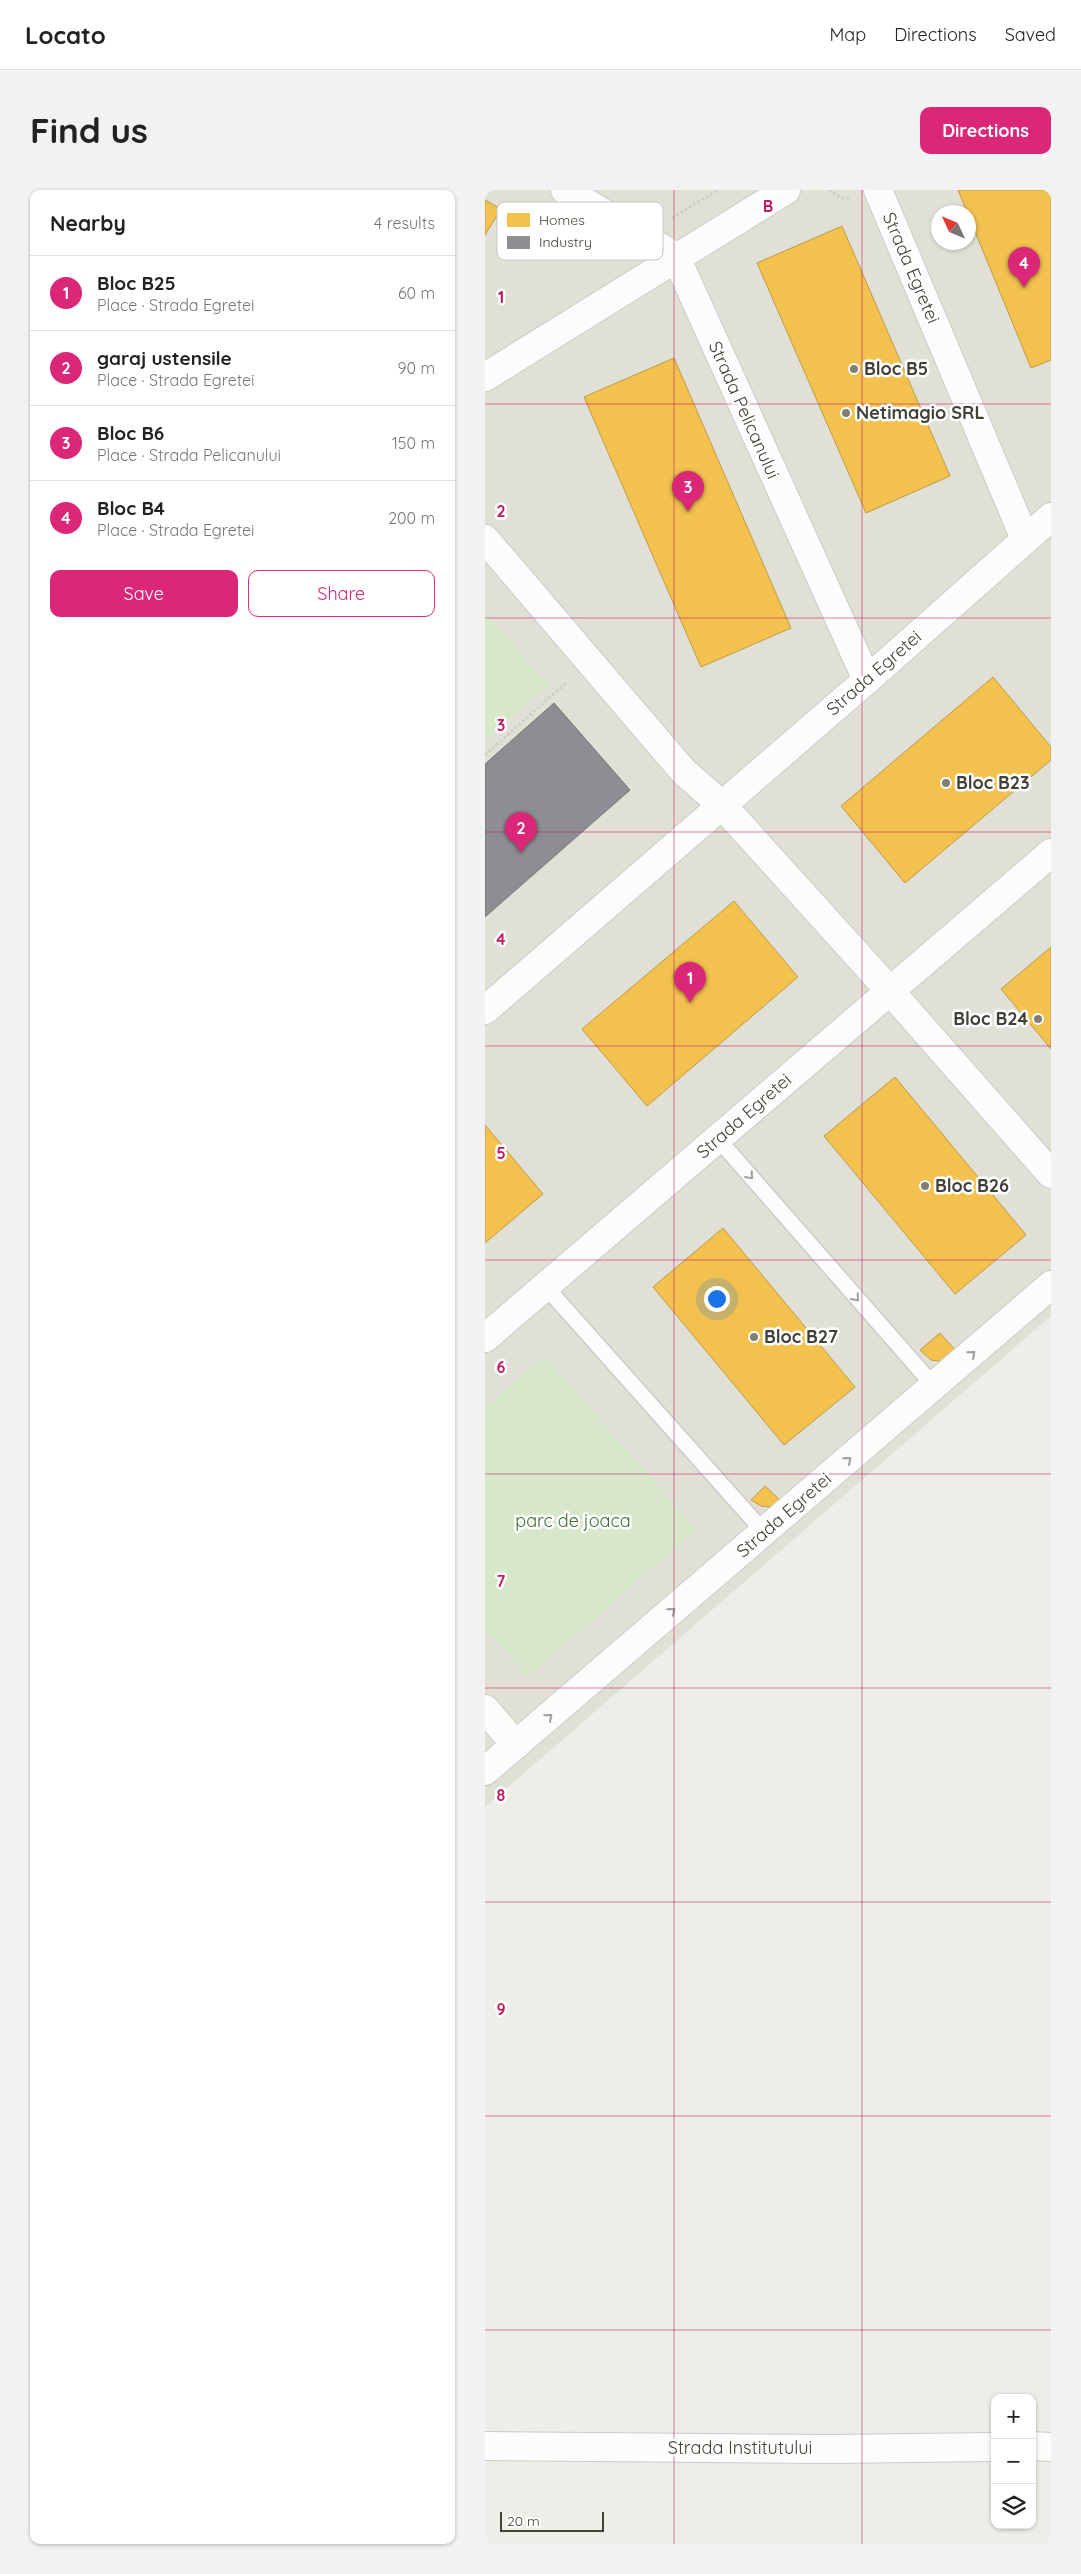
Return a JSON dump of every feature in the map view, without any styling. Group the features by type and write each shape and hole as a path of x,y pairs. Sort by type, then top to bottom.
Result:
{"street":[{"path":"565,190 585,202"},
{"path":"485,377 787,190"},
{"name":"Strada Egretei","path":"878,190 1025,539"},
{"path":"663,250 676,258"},
{"name":"Strada Pelicanului","path":"676,258 867,680"},
{"name":"Strada Egretei","path":"485,1010 867,680 1051,517"},
{"path":"485,539 684,772 722,806 890,991 1051,1174"},
{"name":"Strada Egretei","path":"485,1338 1051,853"},
{"name":"Strada Egretei","path":"485,1771 1051,1285"},
{"path":"485,1709 516,1745"},
{"name":"Strada Institutului","path":"485,2446 830,2449 991,2447"},
{"path":"1036,2446 1051,2447"}],"lane":[{"path":"717,1139 933,1386"},
{"path":"545,1286 764,1532"}],"path":[{"path":"485,754 591,662"}],"shaded area":[{"path":"485,190 1051,190 1051,1316 485,1807"}],"green space":[{"path":"485,612 549,685 485,741"},
{"name":"parc de joaca","path":"545,1356 697,1530 527,1677 485,1629 485,1407"}],"building: Homes":[{"path":"958,190 1051,190 1051,360 1031,368 976,234 976,205 964,205"},
{"path":"485,200 497,207 497,216 485,235"},
{"name":"Bloc B5","path":"842,226 950,476 866,513 757,263"},
{"path":"674,358 791,628 701,667 584,397"},
{"name":"Bloc B23","path":"993,677 1051,747 1051,760 905,883 841,806"},
{"path":"734,901 798,977 647,1106 582,1029"},
{"name":"Bloc B24","path":"1051,947 1051,1049 1001,989"},
{"name":"Bloc B26","path":"895,1077 1026,1235 955,1294 824,1136"},
{"path":"485,1125 543,1194 485,1243"},
{"name":"Bloc B27","path":"723,1228 855,1387 784,1445 653,1287"},
{"path":"940,1333 958,1353 945,1362 931,1360 920,1350"},
{"path":"765,1486 780,1500 771,1507 761,1506 751,1500"}],"building: Industry":[{"path":"554,703 630,790 485,917 485,764"}],"place":[{"name":"Bloc B4","path":"1024,288"},
{"name":"Bloc B5","path":"854,369"},
{"name":"Netimagio SRL","path":"846,413"},
{"name":"Bloc B6","path":"688,512"},
{"name":"Bloc B23","path":"946,783"},
{"name":"garaj ustensile","path":"521,853"},
{"name":"Bloc B25","path":"690,1003"},
{"name":"Bloc B24","path":"1038,1019"},
{"name":"Bloc B26","path":"925,1186"},
{"name":"Bloc B27","path":"754,1337"}]}
